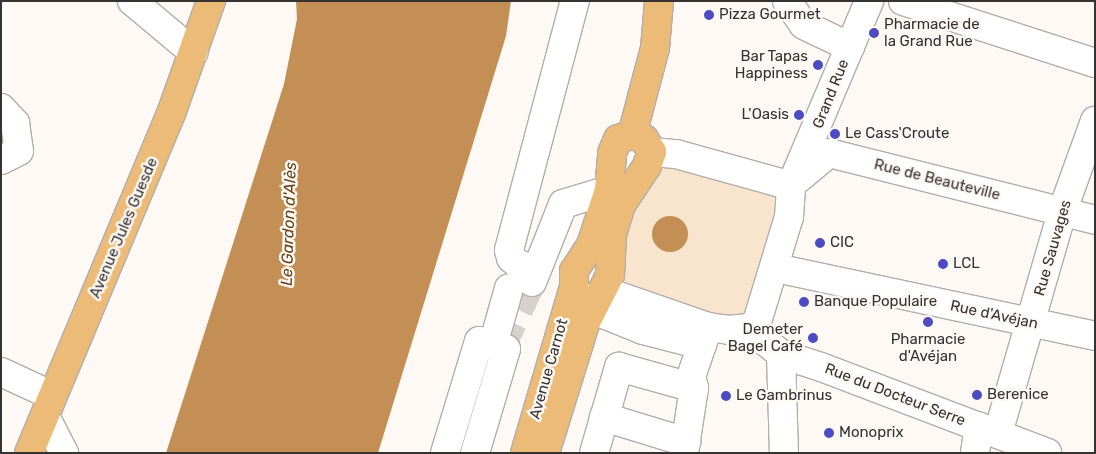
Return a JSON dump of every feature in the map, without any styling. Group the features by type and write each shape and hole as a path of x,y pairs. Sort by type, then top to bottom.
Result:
{"main road":[{"name":"Avenue Jules Guesde","path":"29,453 169,120 211,1"},
{"name":"Avenue Carnot","path":"525,453 591,291 610,275 612,234 621,205 647,166 642,144 655,48 659,1"},
{"name":"Avenue Carnot","path":"591,291 574,271 591,245 609,190 616,144 618,139 642,144"},
{"name":"Avenue Carnot","path":"545,453 591,291"}],"street":[{"path":"132,1 193,52"},
{"path":"526,280 518,264 511,258 509,250 575,1"},
{"path":"787,1 804,25 850,47"},
{"name":"Grand Rue","path":"791,186 869,1"},
{"path":"903,1 1095,63"},
{"path":"1,108 15,123 19,151 1,160"},
{"name":"Rue Sauvages","path":"975,453 989,430 1031,323 1062,212 1095,121"},
{"path":"591,291 606,315 643,330 705,336 729,330 749,328 760,315 776,268 790,217 791,186 642,144"},
{"name":"Rue de Beauteville","path":"791,186 810,166 829,153 1095,220"},
{"path":"493,345 563,204 609,190"},
{"name":"Rue d'Avéjan","path":"776,268 1095,336"},
{"name":"Rue du Docteur Serre","path":"749,328 781,354 1047,453"},
{"path":"604,417 685,447 692,382 705,336"},
{"path":"445,453 479,341 506,349 475,453"},
{"path":"781,354 784,453"},
{"path":"594,453 619,368 692,382"},
{"path":"1,372 49,406 64,453"}],"shaded area":[{"path":"665,163 780,196 755,312 732,324 620,286 623,226 631,194"}],"water":[{"name":"Le Gardon d'Alès","path":"296,1 511,1 506,36 378,453 166,453 284,84 297,19"},
{"path":"670,216 682,222 688,234 682,246 670,252 658,246 652,234 658,222"}],"tunnel":[{"path":"501,348 532,282"}],"place":[{"name":"Pizza Gourmet","path":"709,15"},
{"name":"Pharmacie de la Grand Rue","path":"874,33"},
{"name":"Bar Tapas Happiness","path":"818,65"},
{"name":"L'Oasis","path":"799,115"},
{"name":"Le Cass'Croute","path":"835,134"},
{"name":"CIC","path":"820,243"},
{"name":"LCL","path":"943,264"},
{"name":"Banque Populaire","path":"804,302"},
{"name":"Pharmacie d'Avéjan","path":"928,322"},
{"name":"Demeter Bagel Café","path":"813,338"},
{"name":"Berenice","path":"977,395"},
{"name":"Le Gambrinus","path":"726,396"},
{"name":"Monoprix","path":"829,433"}]}
